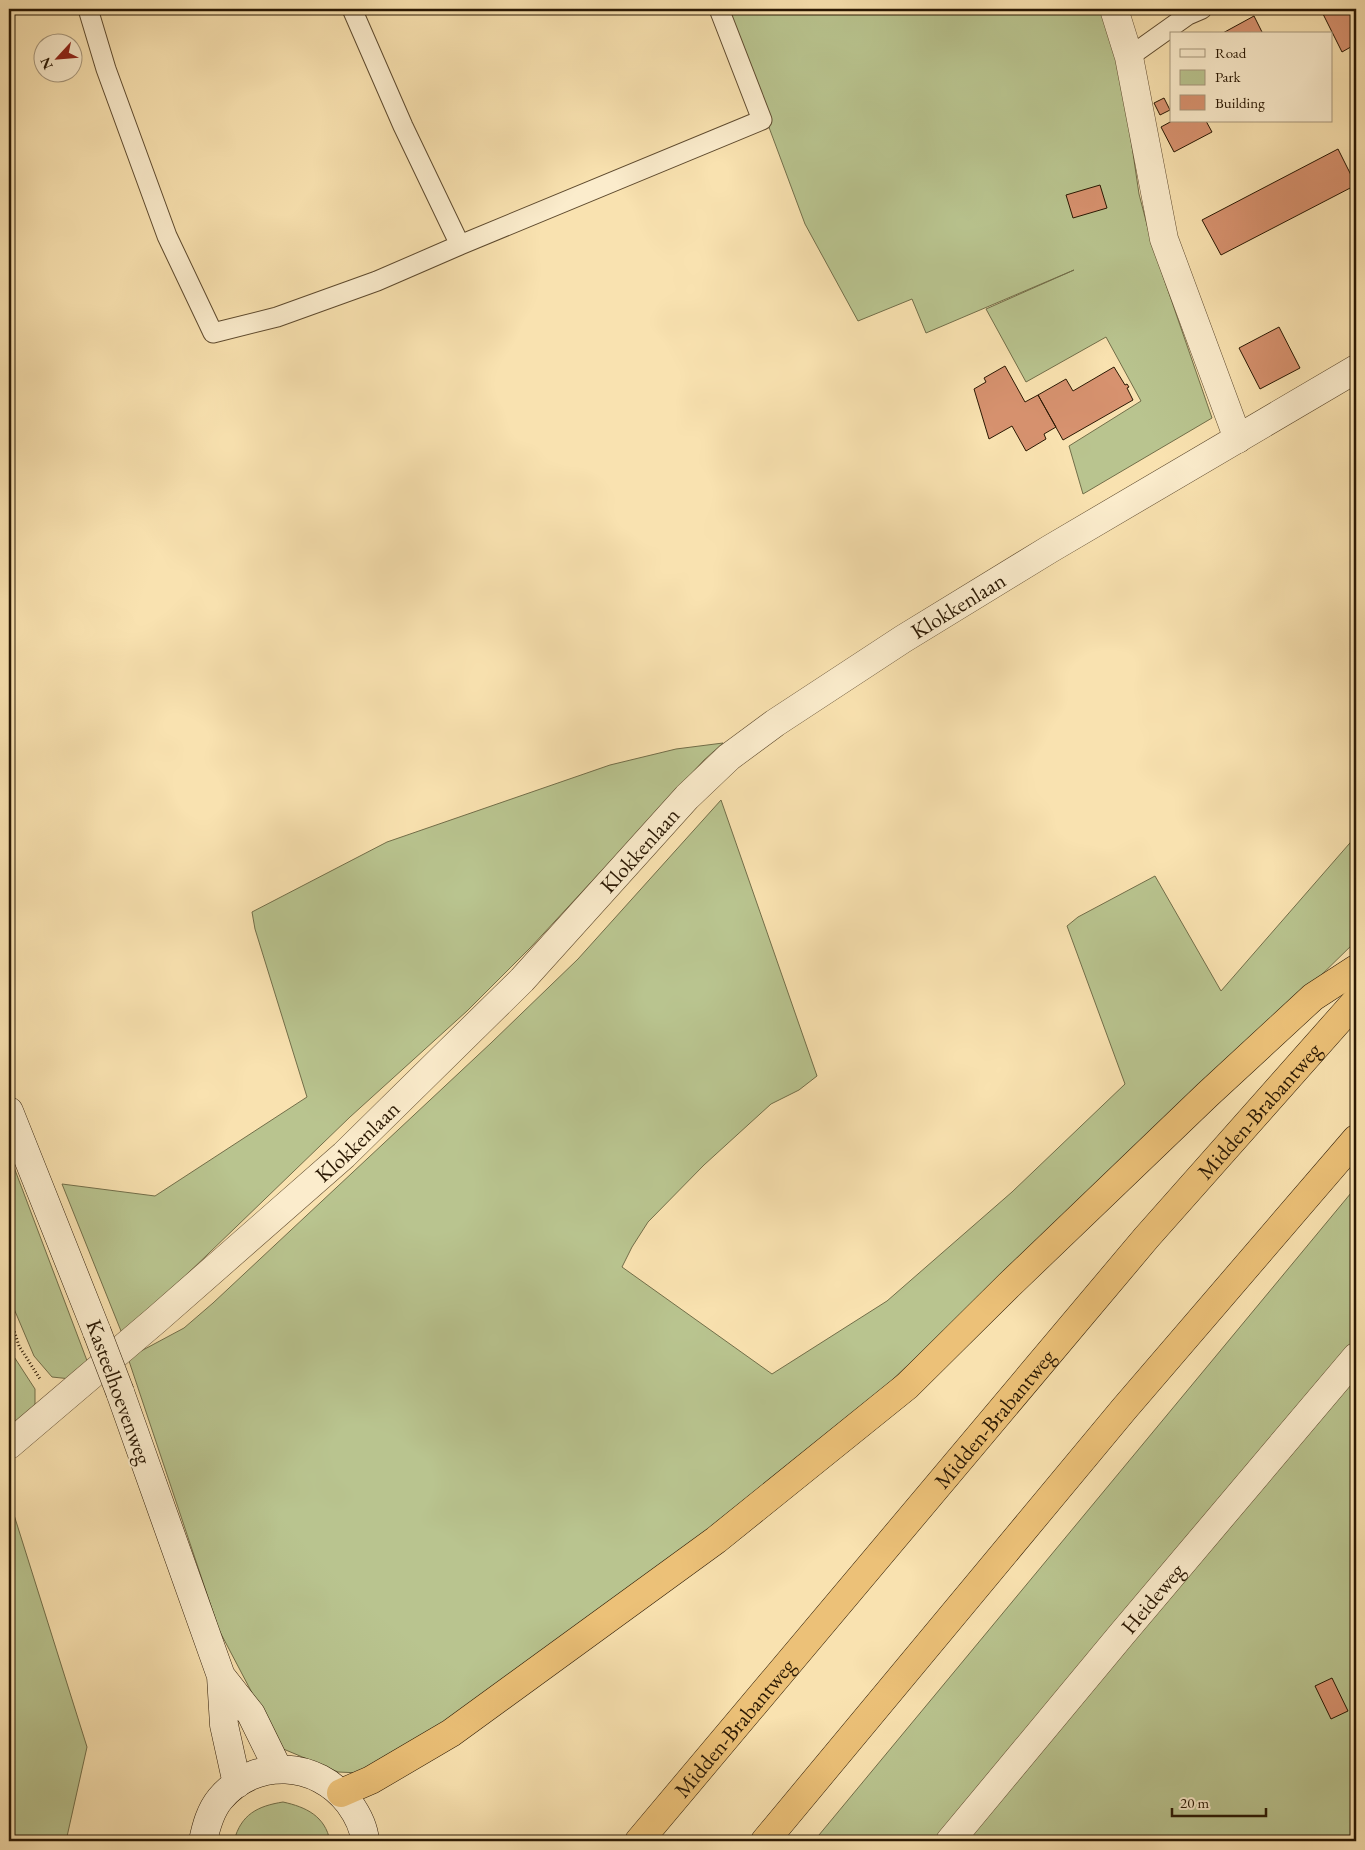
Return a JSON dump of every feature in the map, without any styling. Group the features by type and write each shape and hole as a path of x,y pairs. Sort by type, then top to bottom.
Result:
{"highway":[{"path":"341,1792 372,1780 451,1734 716,1540 907,1386 1214,1088 1313,997 1356,969"},
{"name":"Midden-Brabantweg","path":"640,1841 1146,1238 1356,1001"},
{"path":"765,1841 1124,1409 1356,1139"}],"street":[{"path":"1114,9 1129,57 1164,239 1238,439"},
{"name":"Klokkenlaan","path":"9,1445 156,1320 344,1155 522,980 687,796 729,756 775,723 904,639 1050,549 1356,370"},
{"name":"Kasteelhoevenweg","path":"9,1111 120,1392 220,1676 224,1725 236,1784"},
{"name":"Heideweg","path":"950,1841 1356,1357"},
{"name":"Kasteelhoevenweg","path":"220,1676 251,1714 278,1769"},
{"path":"202,1841 208,1820 220,1800 236,1784 258,1773 278,1769 301,1771 323,1779 341,1792 356,1812 365,1841"}],"lane":[{"path":"88,9 106,69 167,236 213,333 277,317 359,288 762,120 719,9"},
{"path":"352,9 403,126 460,245"},
{"path":"1129,57 1188,16 1202,9"}],"path":[{"path":"9,1315 20,1346 36,1375 59,1402"}],"green space":[{"path":"726,9 1102,9 1121,72 1139,194 1152,244 1212,418 1083,494 1069,446 1141,401 1106,337 1026,382 986,309 1074,270 926,333 912,299 858,321 805,224"},
{"path":"723,743 704,760 531,947 467,1011 350,1117 123,1336 62,1184 155,1196 307,1097 255,929 252,912 387,842 610,765 676,749"},
{"path":"721,800 817,1076 799,1090 771,1104 704,1165 648,1222 622,1267 772,1374 887,1301 1012,1192 1125,1084 1067,926 1078,917 1155,876 1221,991 1356,836 1356,941 1259,1036 811,1456 446,1726 361,1773 338,1772 281,1748 219,1630 128,1358 184,1328 213,1303 491,1043 578,959"},
{"path":"9,1154 89,1366 71,1379 52,1377 34,1356 9,1297"},
{"path":"1356,1187 1356,1340 1244,1470 935,1841 814,1841"},
{"path":"9,1349 35,1389 35,1407 9,1434"},
{"path":"1356,1376 1356,1841 968,1841 1035,1755"},
{"path":"9,1499 87,1747 66,1841 9,1841"},
{"path":"283,1802 313,1814 324,1825 330,1841 234,1841 241,1824 252,1813 266,1806"}],"building":[{"path":"1329,9 1356,9 1356,44 1342,52 1322,12"},
{"path":"1254,16 1262,32 1225,32"},
{"path":"1164,98 1170,110 1160,115 1154,103"},
{"path":"1170,122 1207,122 1212,132 1174,152 1161,127"},
{"path":"1338,149 1356,185 1221,255 1202,220"},
{"path":"1100,185 1107,208 1073,218 1066,195"},
{"path":"1279,327 1300,368 1260,389 1239,348"},
{"path":"1005,366 1025,402 1038,395 1056,427 1044,434 1046,439 1026,451 1012,426 989,439 974,389 986,382 984,378"},
{"path":"1114,367 1125,385 1127,384 1129,387 1127,388 1133,400 1063,440 1038,395 1066,379 1073,391"},
{"path":"1332,1678 1348,1711 1331,1719 1315,1686"}]}
